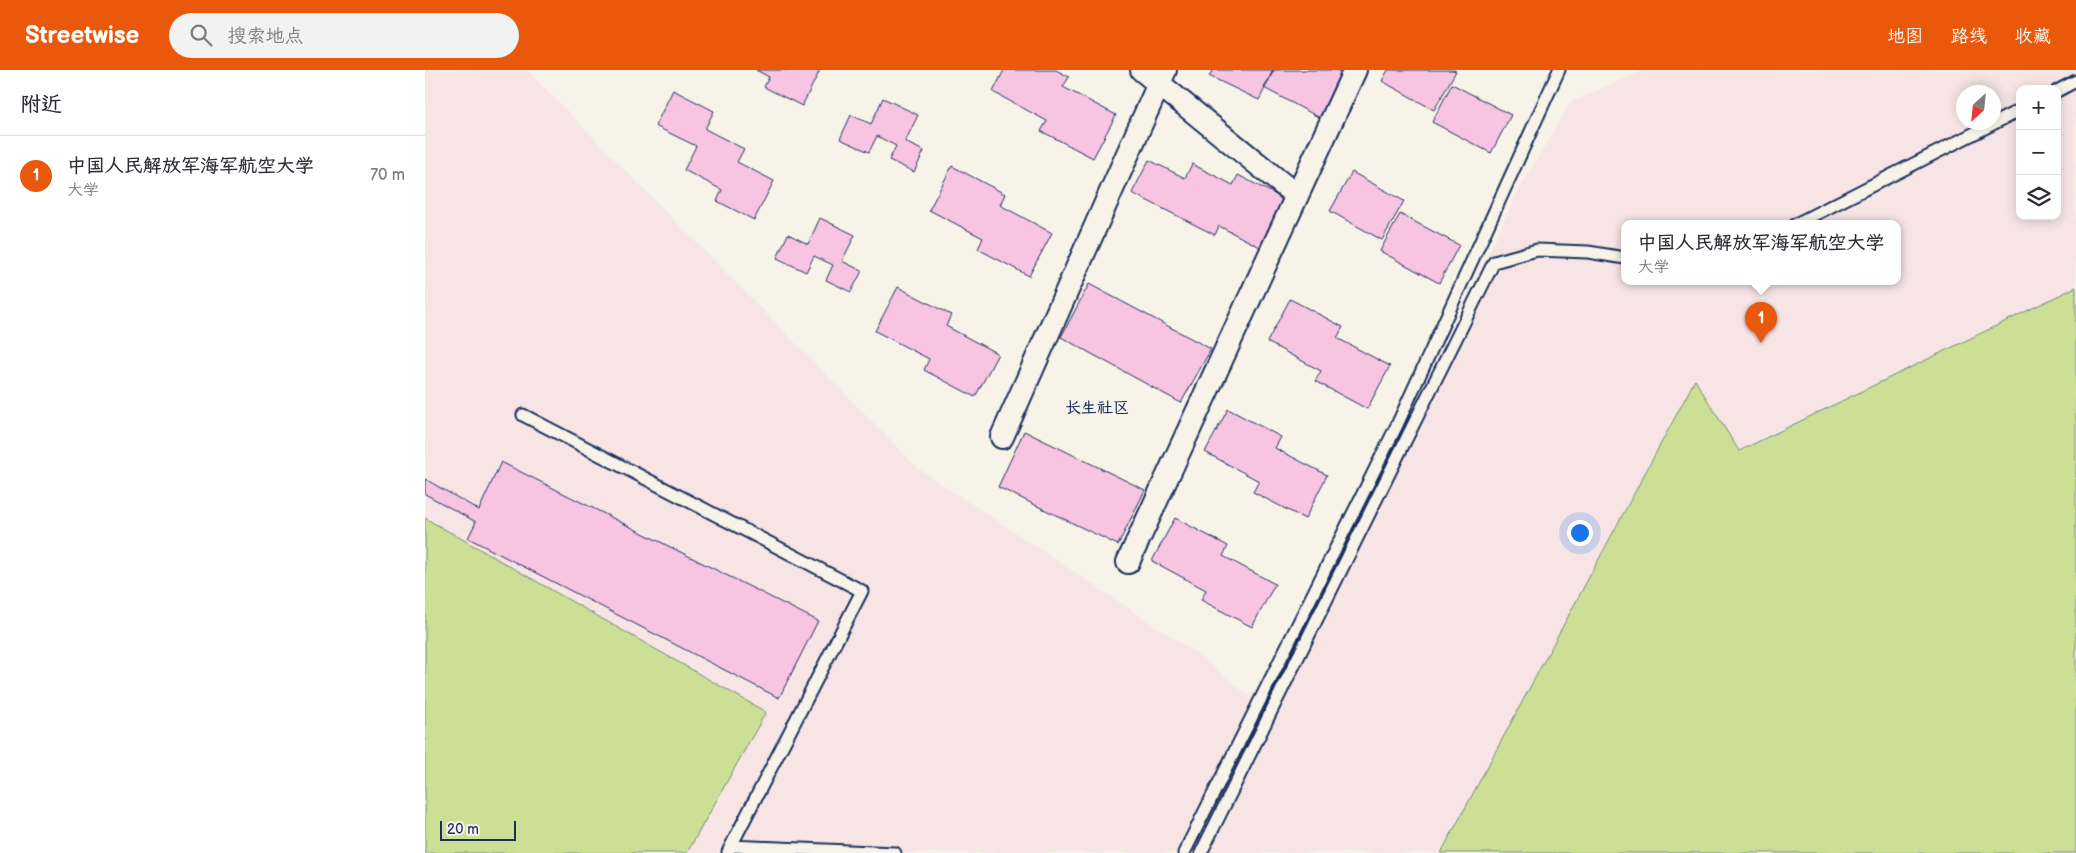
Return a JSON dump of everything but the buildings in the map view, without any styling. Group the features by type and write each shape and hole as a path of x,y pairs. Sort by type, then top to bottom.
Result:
{"street":[{"path":"1127,562 1355,70"},
{"path":"1002,437 1155,75 1297,196"}],"lane":[{"path":"1184,853 1397,425 1559,70"},
{"path":"2061,88 2076,81"},
{"path":"1804,220 2016,112"},
{"path":"1201,853 1494,262 1537,250 1588,252 1621,257"},
{"path":"523,415 861,590 730,850 895,853"}],"shaded area":[{"path":"425,70 527,70 919,469 1195,652 1243,691 1271,707 1519,189 1571,102 1644,70 2076,70 2076,853 425,853"}],"green space":[{"path":"2076,287 2076,853 1441,853 1695,380 1739,451"},
{"path":"425,518 766,712 687,853 425,853"}],"place":[{"name":"中国人民解放军海军航空大学","path":"1761,343"}],"district":[{"name":"长生社区","path":"1097,408"}]}
